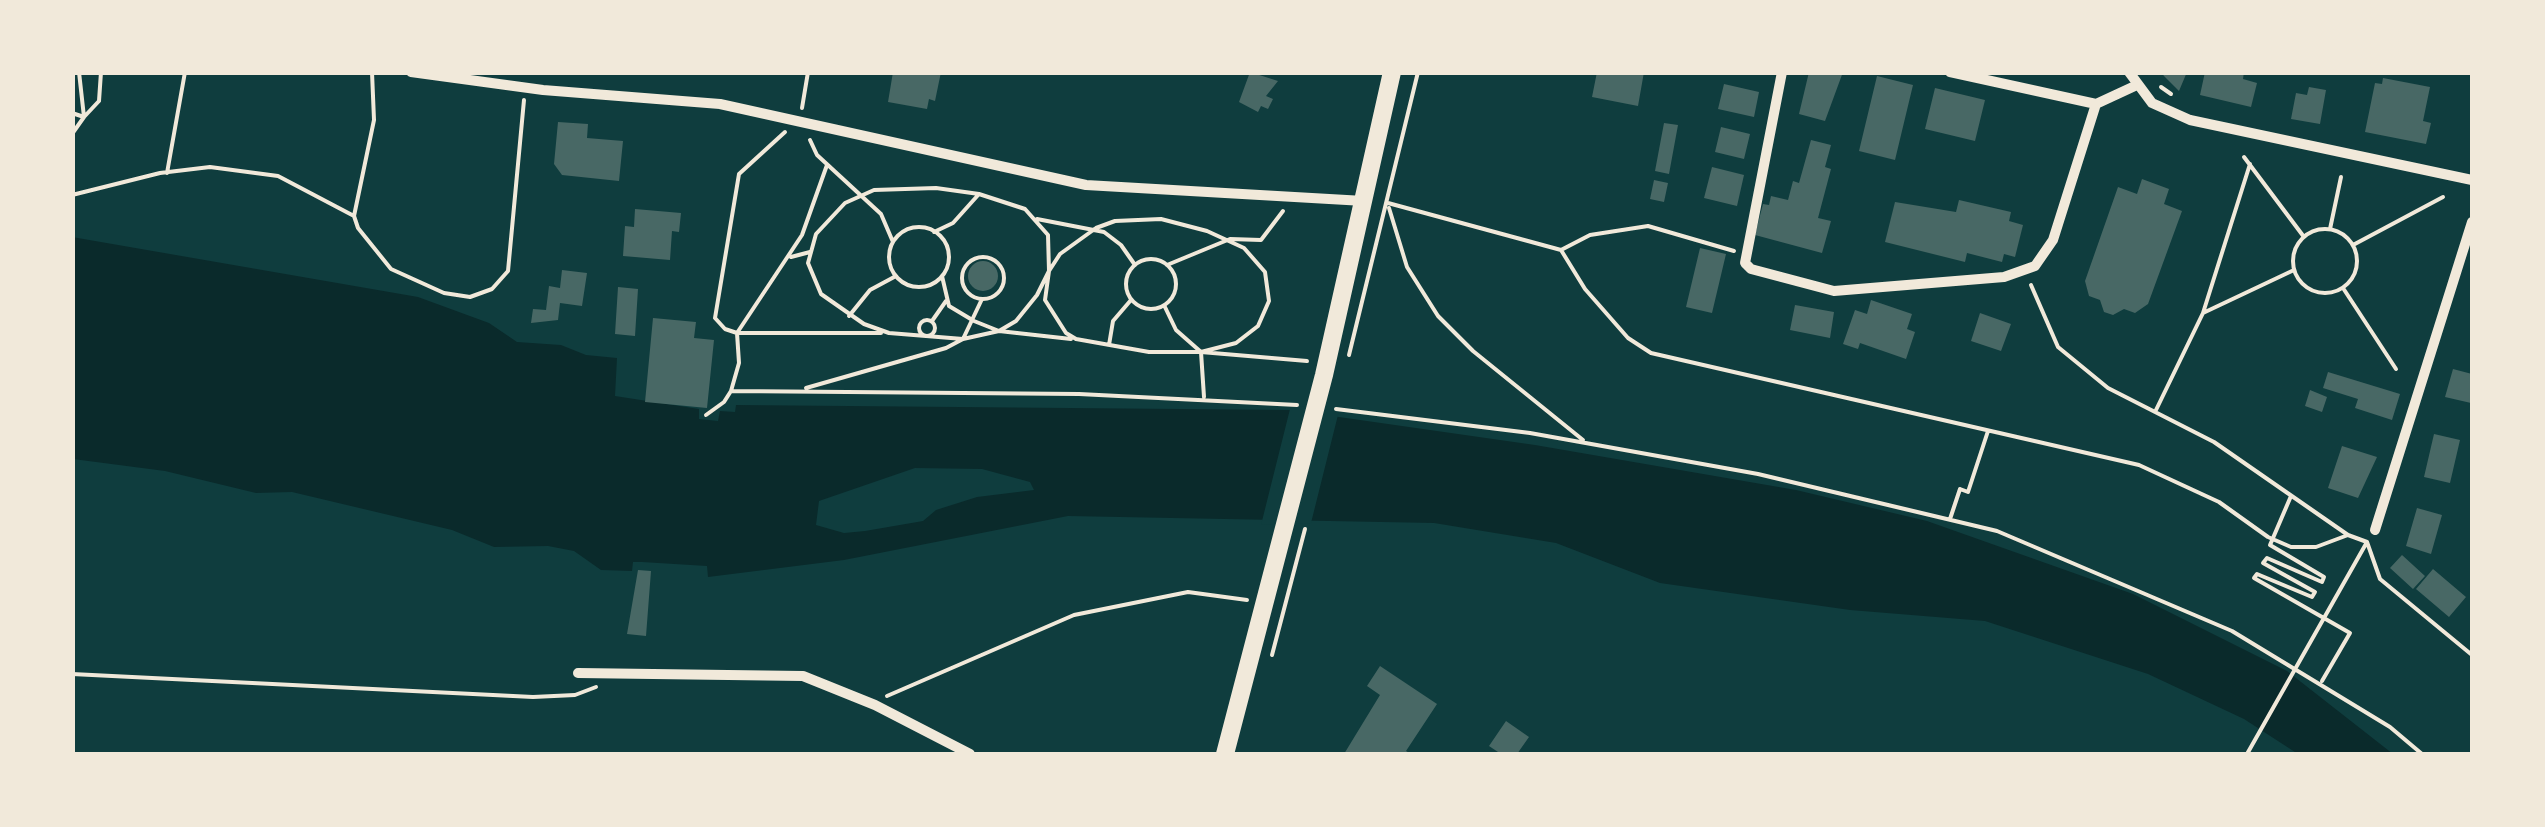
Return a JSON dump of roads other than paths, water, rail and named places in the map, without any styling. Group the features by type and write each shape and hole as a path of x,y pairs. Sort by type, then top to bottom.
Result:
{"highway":[{"path":"1224,754 1324,376 1392,72"}],"street":[{"path":"411,72 524,88 720,104 800,118 1086,184 1364,201"},
{"path":"1782,72 1745,254 1751,270 1834,291 2004,278 2027,270 2043,258 2053,240 2096,104"},
{"path":"1950,72 2096,104 2137,86"},
{"path":"2129,72 2152,103 2190,120 2472,180"},
{"path":"2375,530 2472,222"},
{"path":"578,673 803,676 875,706 970,754"}],"water":[{"path":"72,237 418,297 489,323 517,342 561,345 586,355 617,358 615,396 699,409 699,419 718,421 720,411 735,412 736,405 1290,410 1535,445 1796,490 1927,521 2133,594 2287,671 2393,754 2298,754 2244,719 2148,674 1985,621 1850,610 1660,583 1556,543 1434,523 1068,516 844,560 708,577 707,566 633,562 632,571 601,570 574,551 548,546 494,547 452,530 292,492 256,493 165,471 73,459","holes":["915,468 982,469 1030,482 1034,490 977,497 936,510 923,521 865,531 844,533 816,525 819,501"]}]}
